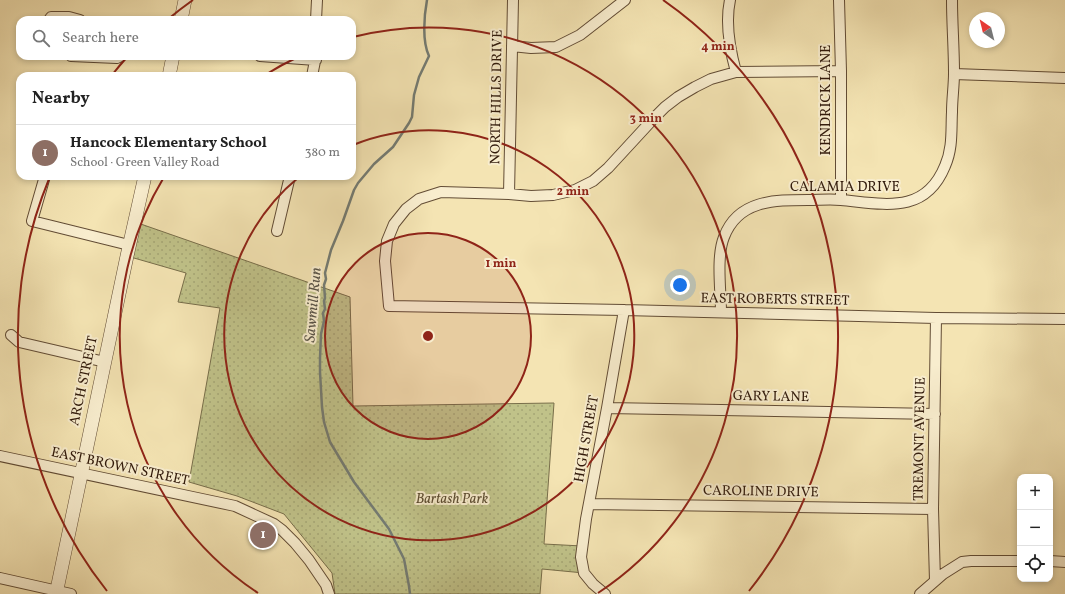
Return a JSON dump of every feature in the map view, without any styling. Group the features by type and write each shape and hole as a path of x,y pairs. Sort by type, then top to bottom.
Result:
{"street":[{"path":"182,16 185,0"},
{"path":"316,16 317,0"},
{"name":"NORTH HILLS DRIVE","path":"509,194 513,0"},
{"path":"512,46 531,48 556,47 580,35 625,0"},
{"path":"730,0 728,29 731,52 736,72"},
{"name":"KENDRICK LANE","path":"839,0 841,71 840,200"},
{"name":"CALAMIA DRIVE","path":"721,312 720,249 728,227 742,212 755,205 773,201 840,200 857,203 899,203 913,200 925,194 934,186 946,165 952,133 954,74 952,0"},
{"path":"169,72 172,60"},
{"path":"313,72 316,60"},
{"path":"509,194 531,196 553,195 575,190 593,181 608,168 654,116 678,97 710,79 736,72 841,71"},
{"path":"954,74 1065,78"},
{"path":"44,180 32,221 129,245"},
{"name":"ARCH STREET","path":"56,592 144,180"},
{"path":"277,231 289,180"},
{"name":"EAST ROBERTS STREET","path":"509,194 441,192 419,199 406,209 394,224 387,241 385,261 389,306 721,312 936,318 1065,319"},
{"name":"HIGH STREET","path":"605,594 593,584 584,573 581,557 586,519 590,504 624,310"},
{"name":"TREMONT AVENUE","path":"935,581 933,509 936,318"},
{"path":"11,334 19,342 105,362"},
{"name":"GARY LANE","path":"607,408 935,414"},
{"name":"EAST BROWN STREET","path":"0,456 235,506 274,524 282,530 309,560 326,585 329,594"},
{"name":"CAROLINE DRIVE","path":"590,504 933,509"},
{"path":"920,594 943,574 962,562 971,560 1017,561"},
{"path":"1053,562 1065,562"},
{"path":"0,578 70,594"}],"green space":[{"name":"Bartash Park","path":"135,222 350,297 353,406 554,403 544,544 582,546 584,573 542,569 540,594 335,594 332,573 284,514 237,496 189,482 220,308 178,302 186,273 127,256"}],"waterway":[{"name":"Sawmill Run","path":"410,594 404,559 389,529 354,482 330,442 324,422 322,407 320,358 321,334 324,321 323,313 325,309 325,273 331,250 358,183 374,164 393,147 412,117 414,95 419,77 429,56 424,36 424,21 427,0"}],"place":[{"name":"Hancock Elementary School","path":"263,535"}]}
